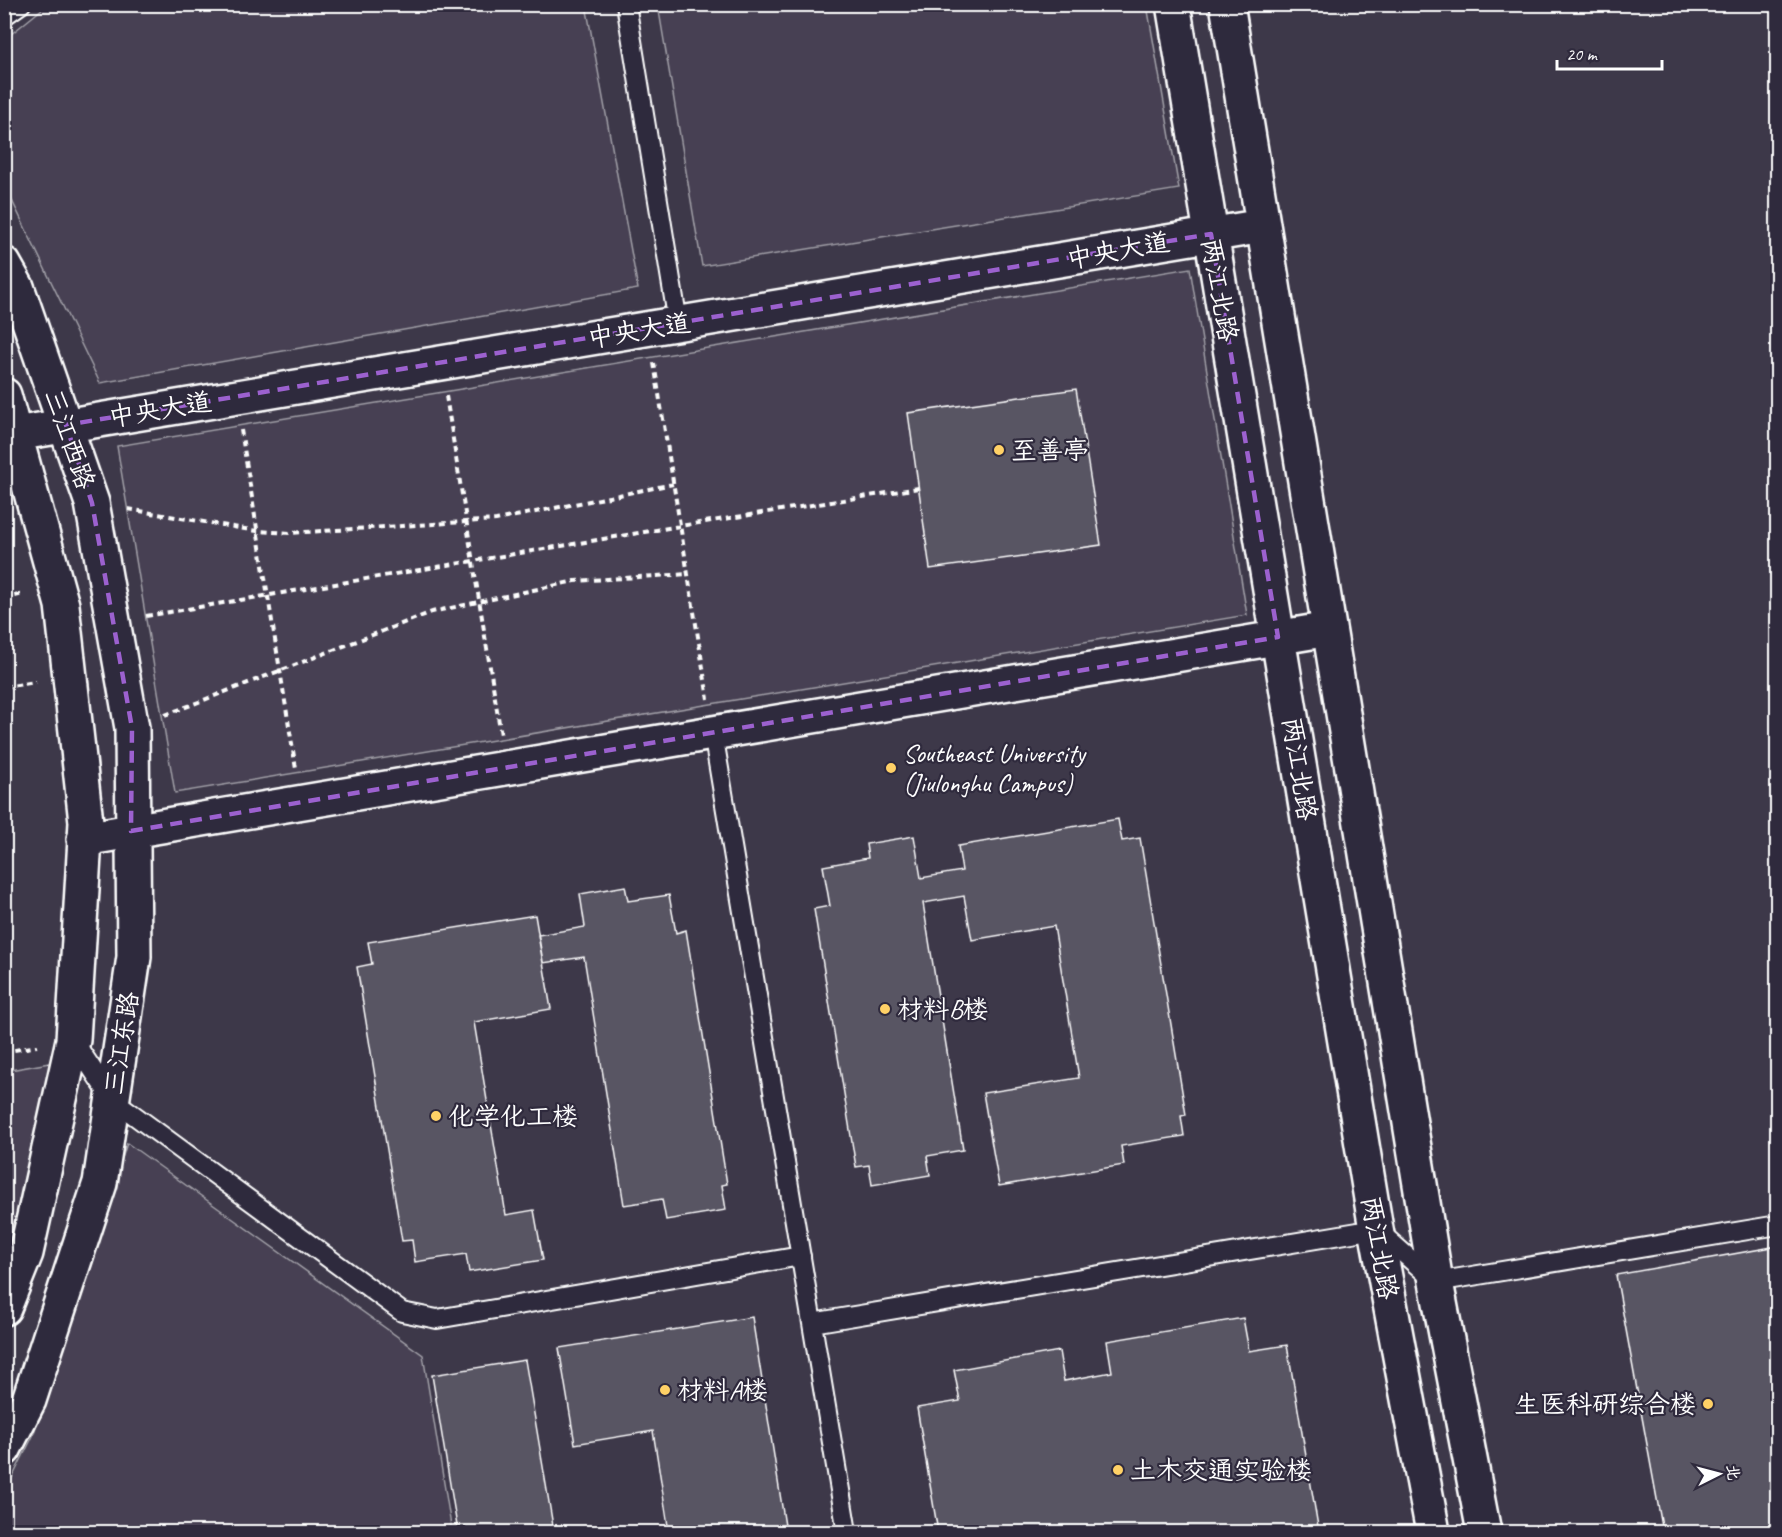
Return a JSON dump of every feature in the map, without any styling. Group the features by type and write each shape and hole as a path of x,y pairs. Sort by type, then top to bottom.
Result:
{"street":[{"name":"两江北路","path":"1173,4 1376,1229 1432,1533"},
{"name":"两江北路","path":"1227,4 1436,1282 1484,1533"},
{"name":"中央大道","path":"15,434 1263,226"},
{"name":"三江西路","path":"4,264 17,287 92,503 113,622"},
{"name":"三江西路","path":"4,395 62,605 64,630"},
{"name":"三江东路","path":"4,1449 29,1400 100,1183 134,957 131,831 132,728 113,622"},
{"path":"84,839 1329,628"},
{"name":"三江东路","path":"4,1308 26,1253 73,1040 86,822 64,630"}],"lane":[{"path":"4,16 21,4"},
{"path":"626,4 663,326"},
{"path":"713,733 847,1533"},
{"path":"73,1040 112,1100 402,1312 437,1319 801,1256"},
{"path":"812,1323 1376,1229 1436,1282 1778,1225"}],"path":[{"path":"663,326 673,484 713,733"},
{"path":"441,362 506,767"},
{"path":"236,397 301,802"},
{"path":"92,503 257,531 290,533 496,520 673,484"},
{"path":"113,622 919,488"},
{"path":"132,728 432,612 574,581 688,574"}],"highlighted area":[{"path":"1211,234 1278,637 131,831 132,728 92,503 66,425"}],"shaded area":[{"name":"Southeast University (Jiulonghu Campus)","path":"5,5 1777,5 1777,1532 5,1532"},
{"path":"47,5 586,5 638,289 100,383 5,186 5,39"},
{"path":"658,5 1147,5 1179,189 702,266"},
{"path":"1190,268 1247,615 175,793 117,446"},
{"path":"55,1062 5,1285 5,1071"},
{"path":"127,1143 423,1355 452,1532 5,1532 4,1494 33,1436"}],"building":[{"name":"至善亭","path":"1076,389 1101,545 930,569 908,413"},
{"name":"材料B楼","path":"1118,819 1122,841 1140,838 1186,1115 1181,1116 1184,1136 1121,1146 1124,1165 999,1186 983,1093 1079,1078 1054,926 972,940 964,896 923,903 963,1150 927,1156 930,1175 872,1185 869,1165 856,1167 814,909 830,906 823,866 868,858 866,844 914,836 921,878 962,871 958,846"},
{"name":"化学化工楼","path":"625,886 628,901 669,895 676,933 686,930 727,1184 722,1185 726,1210 666,1220 662,1199 624,1205 584,957 543,963 538,935 585,927 580,894"},
{"name":"化学化工楼","path":"535,915 551,1009 474,1022 506,1215 534,1210 543,1260 469,1272 466,1254 415,1262 412,1240 402,1241 357,967 372,964 368,942"},
{"name":"生医科研综合楼","path":"1778,1246 1778,1532 1663,1532 1616,1275"},
{"name":"材料A楼","path":"752,1317 786,1532 669,1532 653,1431 575,1444 559,1348"},
{"name":"土木交通实验楼","path":"1243,1318 1249,1351 1287,1345 1319,1532 938,1532 917,1408 960,1401 954,1370 1059,1351 1064,1381 1112,1372 1107,1341"},
{"path":"525,1360 554,1532 458,1532 432,1375"}],"place":[{"name":"至善亭","path":"999,450"},
{"name":"Southeast University (Jiulonghu Campus)","path":"891,768"},
{"name":"材料B楼","path":"885,1009"},
{"name":"化学化工楼","path":"436,1116"},
{"name":"材料A楼","path":"665,1390"},
{"name":"生医科研综合楼","path":"1708,1404"},
{"name":"土木交通实验楼","path":"1118,1470"}]}
